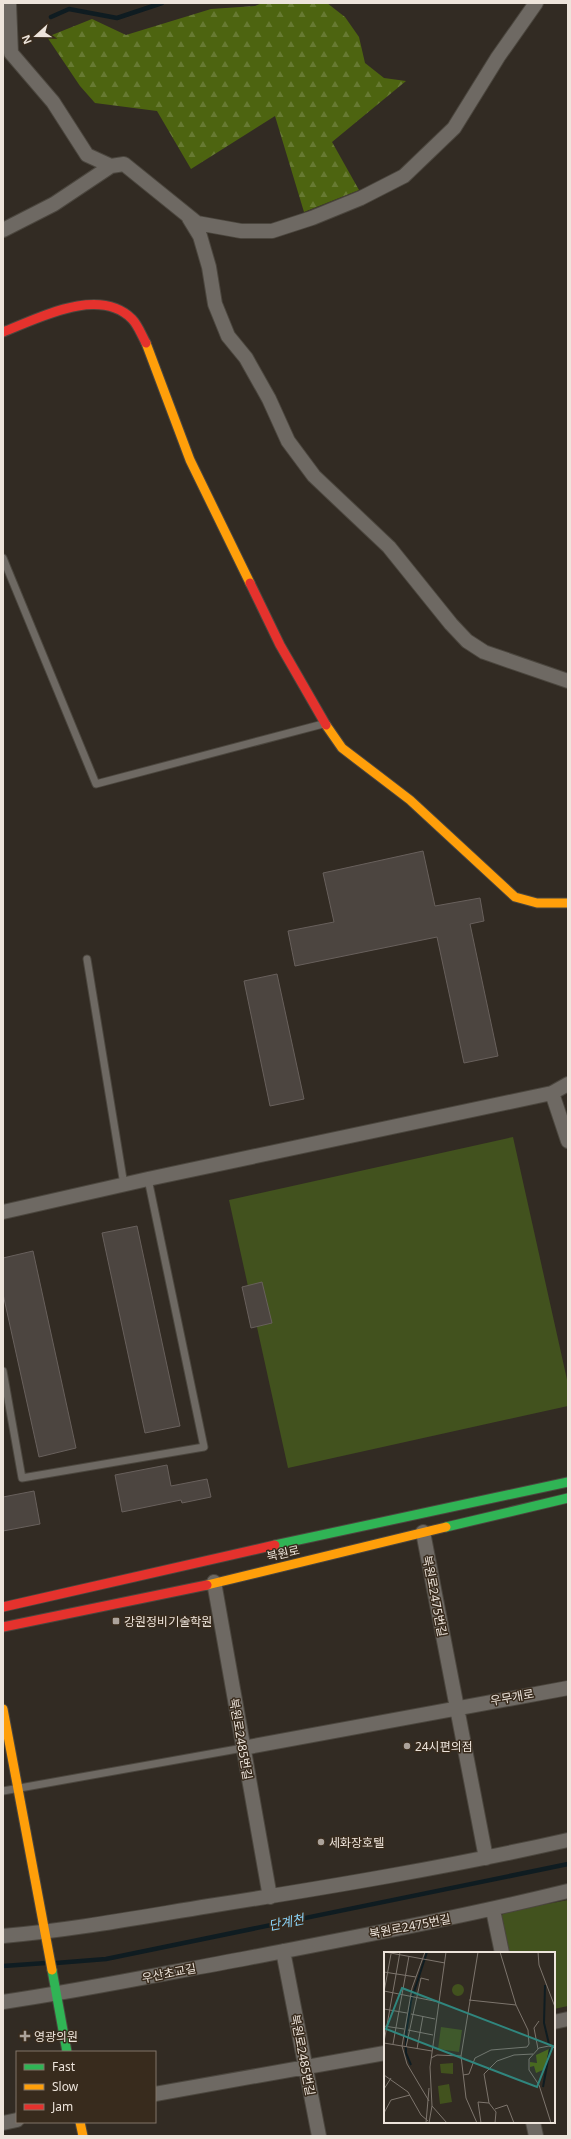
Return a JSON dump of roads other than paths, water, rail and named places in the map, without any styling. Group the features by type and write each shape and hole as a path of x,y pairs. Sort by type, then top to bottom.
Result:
{"street":[{"path":"9,3 11,53 53,102 87,155 111,166"},
{"path":"3,230 54,204 111,166 124,164 196,222 241,230 272,231 312,218 361,198 404,176 454,128 498,57 536,3"},
{"path":"185,212 200,236 209,266 215,304 228,336 246,358 269,399 288,441 314,476 389,547 442,614 467,641 484,652 568,681"},
{"path":"3,332 51,313 90,303 117,308 133,320 147,345 194,468 280,645 325,723 342,748 410,800 515,896 537,903 568,904"},
{"path":"3,1212 148,1179 552,1093 568,1084"},
{"path":"552,1093 568,1141"},
{"name":"북원로","path":"3,1607 260,1548 568,1482"},
{"name":"북원로","path":"3,1627 214,1582 568,1498"},
{"name":"북원로2475번길","path":"423,1532 486,1858"},
{"name":"북원로2485번길","path":"214,1582 270,1897"},
{"name":"우무개로","path":"456,1707 568,1688"},
{"path":"243,1748 456,1707"},
{"path":"3,1709 46,1932 54,1989 67,2051"},
{"path":"3,1936 46,1932 270,1897 486,1858 568,1840"},
{"name":"북원로2475번길","path":"283,1951 493,1910 568,1891"},
{"path":"493,1910 502,1952"},
{"name":"북원로2485번길","path":"283,1951 319,2136"},
{"name":"우산초교길","path":"3,2002 54,1989 283,1951"},
{"path":"555,2022 568,2019"},
{"path":"156,2094 384,2053"},
{"path":"3,2123 16,2120"},
{"path":"80,2123 83,2136"},
{"path":"533,2123 536,2136"}],"lane":[{"path":"3,558 96,784 325,723"},
{"path":"87,959 124,1185"},
{"path":"3,1372 22,1478 204,1447 148,1179"},
{"path":"3,1791 243,1748"}],"waterway":[{"path":"51,17 69,9 117,18 162,3"},
{"name":"단계천","path":"56,1963 106,1959 568,1864"},
{"name":"단계천","path":"3,1966 46,1963"}],"place":[{"name":"강원정비기술학원","path":"116,1621"},
{"name":"24시편의점","path":"407,1746"},
{"name":"세화장호텔","path":"321,1842"},
{"name":"영광의원","path":"25,2036"}]}
